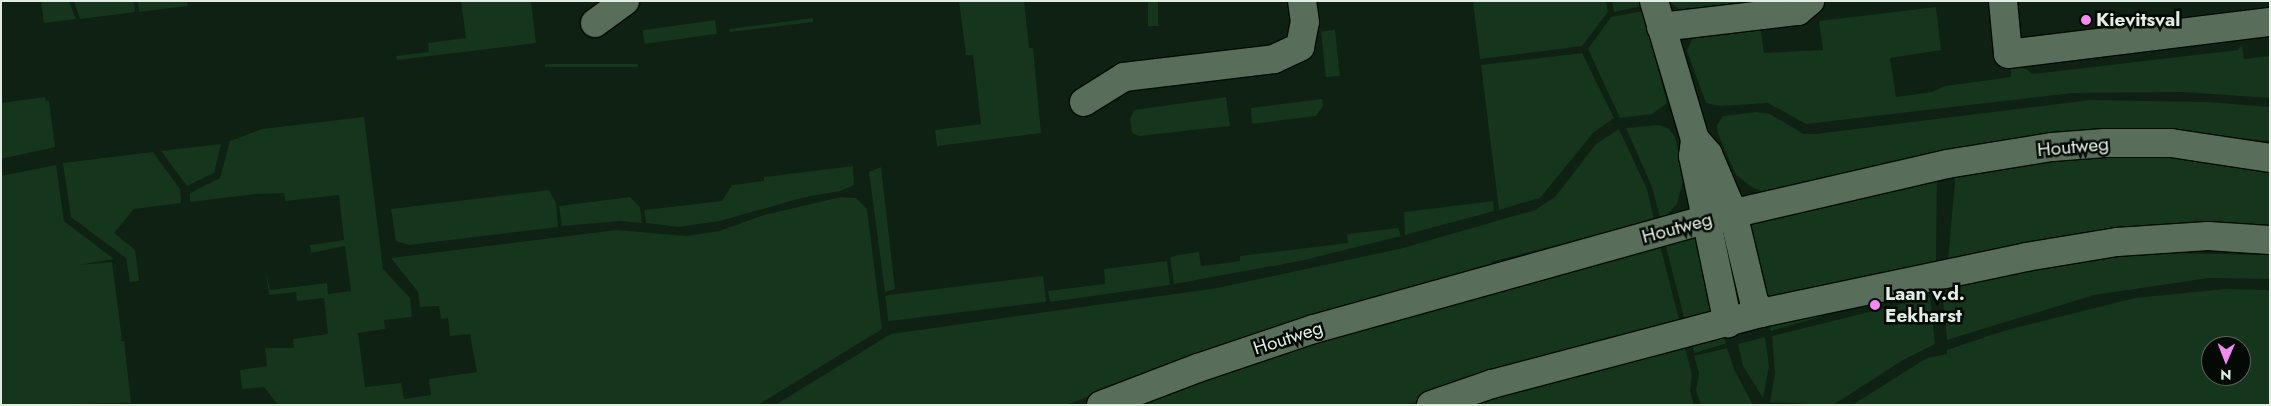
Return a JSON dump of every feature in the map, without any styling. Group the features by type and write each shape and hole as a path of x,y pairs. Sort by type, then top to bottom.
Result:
{"street":[{"path":"595,23 624,1"},
{"path":"1084,102 1124,77 1274,59 1300,47 1305,22 1302,1"},
{"path":"1728,323 1693,156 1695,139 1658,14 1798,10 1810,1"},
{"path":"2003,1 2008,54 2270,22"},
{"path":"1695,139 1708,154 1733,214 1754,301 1761,313"},
{"name":"Houtweg","path":"1101,405 1198,368 1314,329 1705,220 1947,164 2052,147 2171,143 2270,158"},
{"path":"1430,405 1492,384 1761,313 2026,257 2116,242 2208,236 2270,240"}],"green space":[{"path":"41,1 69,1 76,19 44,23"},
{"path":"74,1 134,1 135,12 80,19"},
{"path":"138,1 187,1 188,6 139,12"},
{"path":"461,1 531,1 536,43 397,60 396,56 429,52 428,43 466,38"},
{"path":"959,1 1024,1 1029,48 1033,48 1041,133 937,146 935,130 981,124 973,55 966,55"},
{"path":"1148,1 1158,1 1158,26 1148,26"},
{"path":"1473,1 1606,1 1608,12 1582,46 1480,59"},
{"path":"1612,1 1640,1 1642,6 1614,12"},
{"path":"1668,1 1751,1 1682,11"},
{"path":"1936,7 1941,50 1890,58 1896,97 1932,92 1945,86 2011,77 2011,68 2023,67 2033,74 2238,50 2242,45 2244,59 2270,56 2270,98 2183,92 2072,93 1806,124 1768,103 1720,106 1706,103 1687,51 1693,37 1760,25 1764,53 1823,50 1819,21"},
{"path":"1643,11 1667,103 1652,114 1620,118 1588,49 1611,17"},
{"path":"813,18 813,22 730,32 729,29"},
{"path":"715,20 717,34 645,44 643,30"},
{"path":"1335,30 1340,76 1326,77 1321,31"},
{"path":"1582,53 1614,118 1593,133 1540,198 1499,210 1481,65"},
{"path":"545,64 638,64 638,67 545,67"},
{"path":"45,97 46,101 49,101 55,147 1,159 1,103"},
{"path":"1226,97 1230,126 1139,136 1132,133 1130,119 1134,110"},
{"path":"1322,99 1323,106 1316,116 1252,124 1251,108"},
{"path":"2091,100 2208,102 2270,107 2270,141 2217,136 1770,194 1753,188 1736,175 1718,134 1717,125 1723,116 1757,112 1770,114 1804,134 1815,134"},
{"path":"364,117 383,269 410,298 412,317 384,320 385,329 358,333 365,387 401,383 404,399 431,395 429,379 477,372 470,334 450,336 448,318 441,319 439,306 420,307 418,292 391,258 617,230 686,236 719,231 764,215 841,197 856,198 867,209 882,329 758,405 278,405 264,387 242,389 240,370 267,366 265,348 294,348 293,339 328,334 324,298 297,301 296,292 269,295 265,267 270,290 327,283 328,294 351,291 345,246 311,253 310,245 344,240 339,195 285,201 284,193 255,194 190,202 190,193 220,178 230,141 262,129"},
{"path":"1659,125 1669,129 1675,137 1684,177 1677,204 1661,221 1652,187 1626,128"},
{"path":"1619,129 1647,189 1654,220 1491,262 1492,268 1191,357 1066,405 775,405 891,334 1217,288 1399,249 1535,210 1555,197 1596,144"},
{"path":"221,144 214,173 187,186 161,151"},
{"path":"2117,151 2270,168 2270,230 1948,260 1956,170"},
{"path":"153,152 180,189 181,203 134,209 114,233 135,250 139,281 130,282 126,258 71,217 63,163"},
{"path":"56,165 64,221 114,259 79,265 112,262 122,340 119,341 124,341 131,403 1,405 1,176"},
{"path":"853,166 854,185 840,191 805,197 720,221 678,227 646,223 644,210 722,201 732,185 764,181 764,177"},
{"path":"881,167 895,289 885,292 869,172"},
{"path":"1937,173 1936,264 1774,299 1766,294 1750,228 1753,221"},
{"path":"549,190 556,203 558,227 409,245 396,241 391,209"},
{"path":"630,197 640,207 642,223 621,221 562,226 559,206"},
{"path":"1493,201 1494,211 1405,235 1404,212"},
{"path":"1398,228 1401,236 1300,261 1174,284 1170,258 1178,255 1199,252 1201,266 1219,264 1240,261 1240,256 1348,243 1347,234"},
{"path":"1694,237 1702,245 1713,312 1686,325 1664,239"},
{"path":"1659,241 1681,327 1406,405 1133,405 1335,336 1553,278"},
{"path":"2166,253 2270,255 2270,279 2209,278 2094,295 1947,340 1943,300 1947,284 2100,257"},
{"path":"1167,261 1170,285 1050,302 1048,291 1105,284 1104,269"},
{"path":"1043,276 1046,302 888,321 885,295"},
{"path":"2224,289 2270,290 2270,405 1852,405 1927,358 1947,354 1947,350 2003,331 2135,298"},
{"path":"1930,297 1935,344 1903,360 1833,405 1770,402 1775,373 1772,336"},
{"path":"1836,312 1771,331 1768,318 1805,314"},
{"path":"1722,330 1726,343 1695,353 1690,340"},
{"path":"1765,337 1769,366 1763,398 1743,366 1738,344"},
{"path":"1683,340 1692,375 1690,391 1694,405 1450,405"},
{"path":"1727,348 1734,369 1753,405 1701,405 1696,390 1699,373 1694,356"}],"place":[{"name":"Kievitsval","path":"2086,20"},
{"name":"Laan v.d. Eekharst","path":"1875,305"}]}
